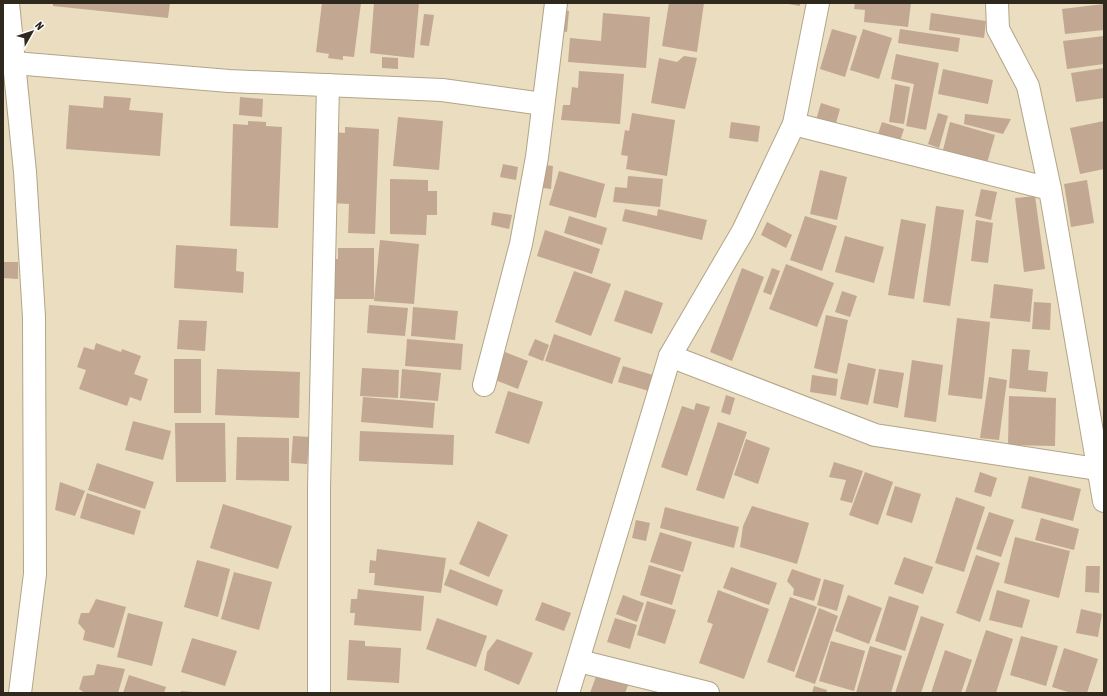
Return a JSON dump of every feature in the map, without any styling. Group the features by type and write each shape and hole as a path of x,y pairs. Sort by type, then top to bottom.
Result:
{"street":[{"path":"8,3 25,172 34,317 35,574 20,693"},
{"path":"484,385 521,244 537,157 556,3"},
{"path":"568,693 580,661 670,356 743,231 794,124 818,3"},
{"path":"997,3 998,29 1028,86 1050,189 1101,468 1104,501"},
{"path":"14,63 229,81 442,90 543,104"},
{"path":"319,693 319,488 328,85"},
{"path":"794,124 1050,189"},
{"path":"670,356 875,435 1101,468"},
{"path":"580,661 708,693"}],"building":[{"path":"53,3 170,3 168,18 53,6"},
{"path":"322,3 361,3 354,57 343,56 343,60 328,58 329,54 316,52"},
{"path":"374,3 419,3 414,58 370,53"},
{"path":"669,3 704,3 697,52 662,46"},
{"path":"783,3 800,3 800,6"},
{"path":"855,3 911,3 908,27 864,22 865,10 854,9"},
{"path":"1104,4 1104,30 1065,34 1062,9"},
{"path":"557,10 569,11 567,32 555,30"},
{"path":"603,13 650,17 646,68 568,62 570,38 601,41"},
{"path":"931,13 986,21 984,38 929,30"},
{"path":"424,14 434,15 429,46 420,45"},
{"path":"832,29 857,36 845,77 820,69"},
{"path":"863,29 892,38 879,79 850,70"},
{"path":"900,29 960,38 958,52 898,43"},
{"path":"1104,36 1104,64 1067,69 1063,41"},
{"path":"896,54 939,63 926,130 906,126 914,84 891,79"},
{"path":"684,56 697,58 685,109 651,103 659,58 677,62"},
{"path":"382,57 398,58 398,69 382,68"},
{"path":"1104,68 1104,98 1076,102 1071,73"},
{"path":"943,69 993,80 988,104 938,94"},
{"path":"579,71 624,74 620,124 561,120 563,105 570,105 572,87 578,88"},
{"path":"895,84 910,87 904,124 889,122"},
{"path":"104,96 131,98 129,110 163,113 160,156 66,149 69,105 103,108"},
{"path":"240,97 263,99 262,117 239,115"},
{"path":"821,103 840,109 835,126 816,120"},
{"path":"632,113 675,120 667,176 626,169 628,156 621,155 625,130 629,131"},
{"path":"938,113 948,116 939,148 928,144"},
{"path":"965,114 1011,119 1003,134 964,124"},
{"path":"398,117 443,121 439,170 393,166"},
{"path":"248,121 266,122 266,126 282,127 278,228 230,226 233,124 248,125"},
{"path":"1104,121 1104,169 1080,174 1070,128"},
{"path":"731,122 760,126 758,142 729,138"},
{"path":"882,122 904,129 899,144 877,137"},
{"path":"950,122 995,135 987,163 943,150"},
{"path":"345,127 379,129 375,234 348,233 349,204 331,203 333,132 345,133"},
{"path":"503,164 518,167 516,180 500,177"},
{"path":"537,164 553,166 551,189 535,187"},
{"path":"820,170 847,177 837,220 810,214"},
{"path":"559,171 605,184 596,218 549,205"},
{"path":"628,176 663,179 660,207 613,202 615,187 627,188"},
{"path":"390,179 428,180 428,191 437,191 437,215 427,215 426,235 390,234"},
{"path":"1087,180 1094,223 1071,227 1064,184"},
{"path":"981,189 997,192 991,220 975,216"},
{"path":"1035,196 1045,269 1024,272 1015,198"},
{"path":"936,206 964,210 950,306 923,302"},
{"path":"625,209 657,216 658,209 707,220 702,240 622,221"},
{"path":"493,212 512,215 509,229 491,225"},
{"path":"569,216 607,228 602,245 564,233"},
{"path":"805,216 837,226 822,271 790,260"},
{"path":"901,219 926,224 914,299 888,295"},
{"path":"976,220 993,223 988,263 971,261"},
{"path":"767,222 792,235 786,248 761,235"},
{"path":"545,230 600,249 592,274 537,256"},
{"path":"845,236 884,247 874,283 835,272"},
{"path":"380,240 419,244 414,304 374,301"},
{"path":"176,245 237,249 236,271 244,272 243,293 174,288"},
{"path":"338,248 374,248 374,299 335,299 334,259 338,259"},
{"path":"3,262 18,262 18,279 3,278"},
{"path":"786,264 834,283 817,327 769,309"},
{"path":"742,268 764,277 732,361 710,352"},
{"path":"772,268 780,271 771,295 763,292"},
{"path":"574,271 611,284 591,336 555,322"},
{"path":"994,284 1033,289 1030,322 990,318"},
{"path":"625,290 663,303 652,334 614,321"},
{"path":"842,291 857,296 850,317 835,312"},
{"path":"1034,302 1051,303 1050,330 1032,329"},
{"path":"369,305 408,308 405,336 367,333"},
{"path":"413,307 458,311 455,340 411,336"},
{"path":"826,315 848,320 837,374 814,368"},
{"path":"957,318 990,322 982,399 948,395"},
{"path":"179,320 207,321 205,351 177,349"},
{"path":"554,334 621,358 612,384 545,361"},
{"path":"407,339 463,344 461,370 405,366"},
{"path":"535,339 549,345 543,361 528,355"},
{"path":"96,343 121,352 122,349 141,356 134,374 148,379 141,401 130,397 127,406 79,389 86,370 77,367 84,347 94,350"},
{"path":"1012,349 1030,350 1028,370 1048,372 1046,392 1009,388"},
{"path":"505,352 528,361 518,389 495,380"},
{"path":"174,359 201,359 201,413 174,413"},
{"path":"912,360 943,365 936,422 904,417"},
{"path":"848,363 876,369 868,405 840,399"},
{"path":"623,366 653,375 649,391 618,382"},
{"path":"362,368 399,370 398,398 360,396"},
{"path":"217,369 300,372 299,418 215,415"},
{"path":"402,369 441,373 438,401 400,398"},
{"path":"879,369 904,373 898,408 873,403"},
{"path":"812,375 838,379 836,396 810,392"},
{"path":"989,377 1007,380 999,440 980,438"},
{"path":"508,391 543,402 529,444 495,433"},
{"path":"726,395 735,398 730,415 721,412"},
{"path":"1009,396 1056,398 1055,446 1008,445"},
{"path":"363,397 435,403 433,428 361,422"},
{"path":"696,403 710,407 687,476 661,467 682,406 694,410"},
{"path":"133,421 171,431 163,460 125,450"},
{"path":"718,422 747,432 724,499 696,490"},
{"path":"175,423 225,423 226,482 176,482"},
{"path":"360,431 454,435 453,465 359,461"},
{"path":"293,436 310,437 307,464 291,463"},
{"path":"237,437 289,438 289,481 236,480"},
{"path":"746,439 770,448 758,484 734,475"},
{"path":"834,462 863,471 852,503 840,500 846,480 829,477"},
{"path":"97,463 154,482 145,509 88,490"},
{"path":"865,472 893,482 878,525 849,515"},
{"path":"980,472 997,478 991,497 974,492"},
{"path":"1029,476 1081,489 1073,521 1021,508"},
{"path":"60,482 85,491 75,516 55,510"},
{"path":"895,486 921,494 912,523 886,515"},
{"path":"87,493 141,511 134,535 80,518"},
{"path":"956,497 985,507 964,572 935,563"},
{"path":"223,504 292,526 278,569 210,548"},
{"path":"752,506 809,523 797,564 740,547 743,526"},
{"path":"665,507 739,527 734,548 660,528"},
{"path":"989,512 1014,520 1001,557 976,549"},
{"path":"1041,518 1079,529 1074,550 1035,540"},
{"path":"636,520 650,523 646,541 632,538"},
{"path":"478,521 508,535 489,577 459,564"},
{"path":"660,532 692,542 683,572 650,562"},
{"path":"1015,537 1070,551 1059,598 1004,583"},
{"path":"377,549 446,558 441,593 374,585 375,573 369,573 370,560 376,561"},
{"path":"976,555 1000,563 980,622 956,613"},
{"path":"904,557 933,567 923,594 894,584"},
{"path":"197,560 230,569 218,617 184,607"},
{"path":"649,565 681,575 672,605 640,595"},
{"path":"1086,566 1100,566 1099,593 1085,592"},
{"path":"731,567 777,583 769,605 723,588"},
{"path":"450,569 503,590 497,606 444,585"},
{"path":"792,569 821,579 814,601 793,595 794,589 787,581"},
{"path":"234,572 272,582 259,630 221,619"},
{"path":"824,579 844,585 837,611 817,605"},
{"path":"358,589 424,596 421,631 354,625 355,613 350,613 351,599 357,599"},
{"path":"718,590 769,609 744,679 699,663 713,624 707,622"},
{"path":"997,590 1030,600 1022,628 989,620"},
{"path":"623,595 644,603 637,622 616,614"},
{"path":"848,595 882,608 869,644 835,631"},
{"path":"889,596 919,606 905,651 875,641"},
{"path":"790,597 817,607 794,672 767,662"},
{"path":"96,599 126,607 114,648 83,640 85,631 78,623 81,613 89,613"},
{"path":"647,601 676,610 665,644 637,635"},
{"path":"542,602 571,613 564,631 535,620"},
{"path":"819,608 838,616 815,684 795,677"},
{"path":"1081,609 1102,614 1098,637 1076,633"},
{"path":"128,613 163,622 152,666 117,657"},
{"path":"921,616 944,624 921,693 895,693"},
{"path":"437,618 487,636 476,667 426,649"},
{"path":"615,618 637,625 630,649 607,642"},
{"path":"986,630 1013,639 996,693 965,693"},
{"path":"1021,636 1058,646 1046,686 1010,675"},
{"path":"192,638 237,651 225,686 181,672"},
{"path":"497,639 533,653 519,685 484,670 487,652"},
{"path":"349,640 365,641 365,646 401,648 399,683 347,680"},
{"path":"831,641 865,651 854,691 819,681"},
{"path":"870,646 902,656 891,693 856,693"},
{"path":"1064,648 1098,659 1087,693 1071,693 1052,687"},
{"path":"945,650 972,660 961,693 931,693"},
{"path":"97,664 125,669 118,693 85,693 79,689 83,676 94,675"},
{"path":"598,671 629,683 625,693 590,693"},
{"path":"129,675 166,687 164,693 123,693"},
{"path":"814,686 827,690 826,693 812,693"},
{"path":"181,691 194,692 194,693 181,693"}]}
